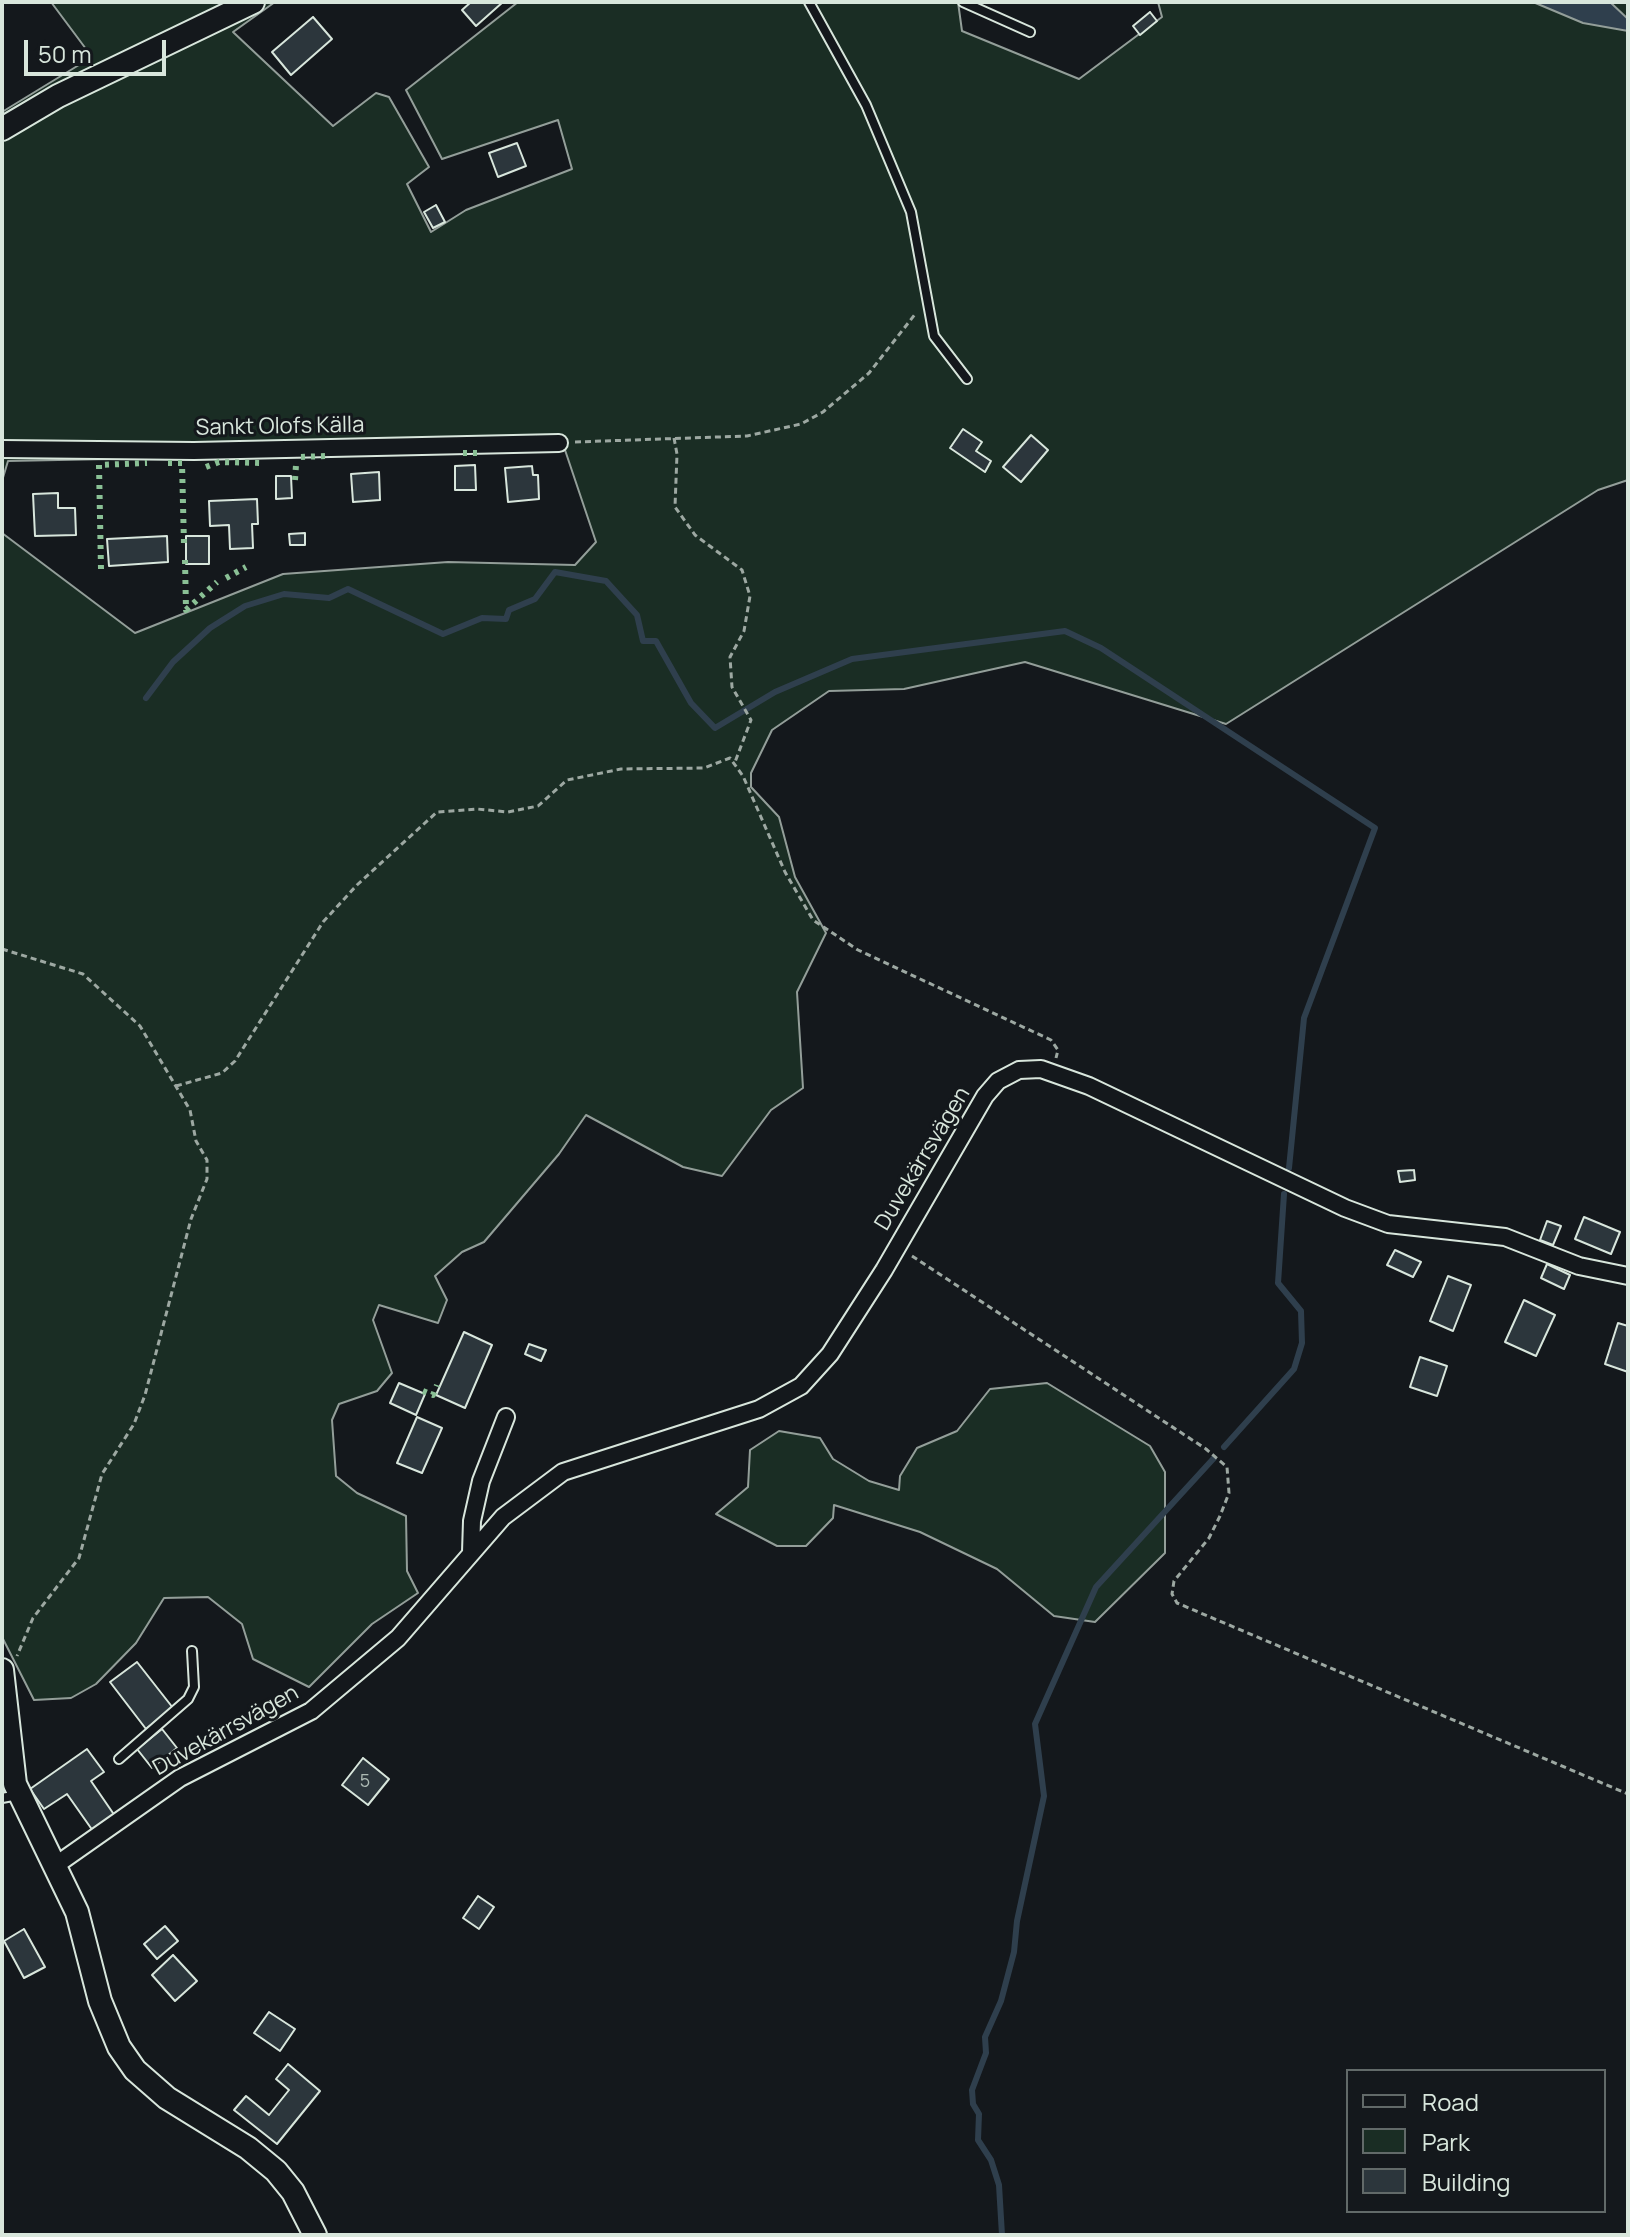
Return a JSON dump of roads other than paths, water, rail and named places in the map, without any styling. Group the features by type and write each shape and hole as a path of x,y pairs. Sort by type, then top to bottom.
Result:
{"street":[{"path":"2,129 58,96 253,2"},
{"name":"Sankt Olofs Källa","path":"2,449 182,451 559,443"},
{"name":"Duvekärrsvägen","path":"56,1865 180,1778 311,1711 398,1638 503,1517 563,1472 784,1399 815,1374 897,1247 985,1096 998,1081 1019,1070 1049,1071 1089,1086 1345,1208 1388,1224 1505,1237 1579,1266 1628,1276"},
{"path":"471,1552 472,1521 481,1481 506,1417"},
{"path":"6,1666 10,1796 56,1865 83,1929 105,2016 123,2054 146,2080 176,2105 248,2148 276,2171 293,2192 315,2235"}],"lane":[{"path":"809,2 866,105 911,212 934,336 967,379"},
{"path":"963,2 1030,32"},
{"path":"119,1759 188,1699 194,1687 192,1651"}],"water":[{"path":"1533,2 1610,2 1628,19 1628,31 1583,23"}],"waterway":[{"path":"146,698 173,662 210,628 245,606 284,594 329,598 348,589 443,634 482,618 506,619 509,610 535,599 555,572 606,581 637,615 643,641 656,641 691,703 715,728 775,692 852,659 1065,631 1101,648 1375,828 1304,1018 1289,1168"},
{"path":"1224,1447 1294,1369 1302,1343 1301,1311 1278,1283 1284,1194"},
{"path":"1002,2235 999,2185 991,2160 978,2140 979,2114 973,2104 972,2090 986,2053 985,2037 1001,2001 1014,1952 1017,1921 1044,1796 1035,1724 1096,1587 1214,1458"}]}
